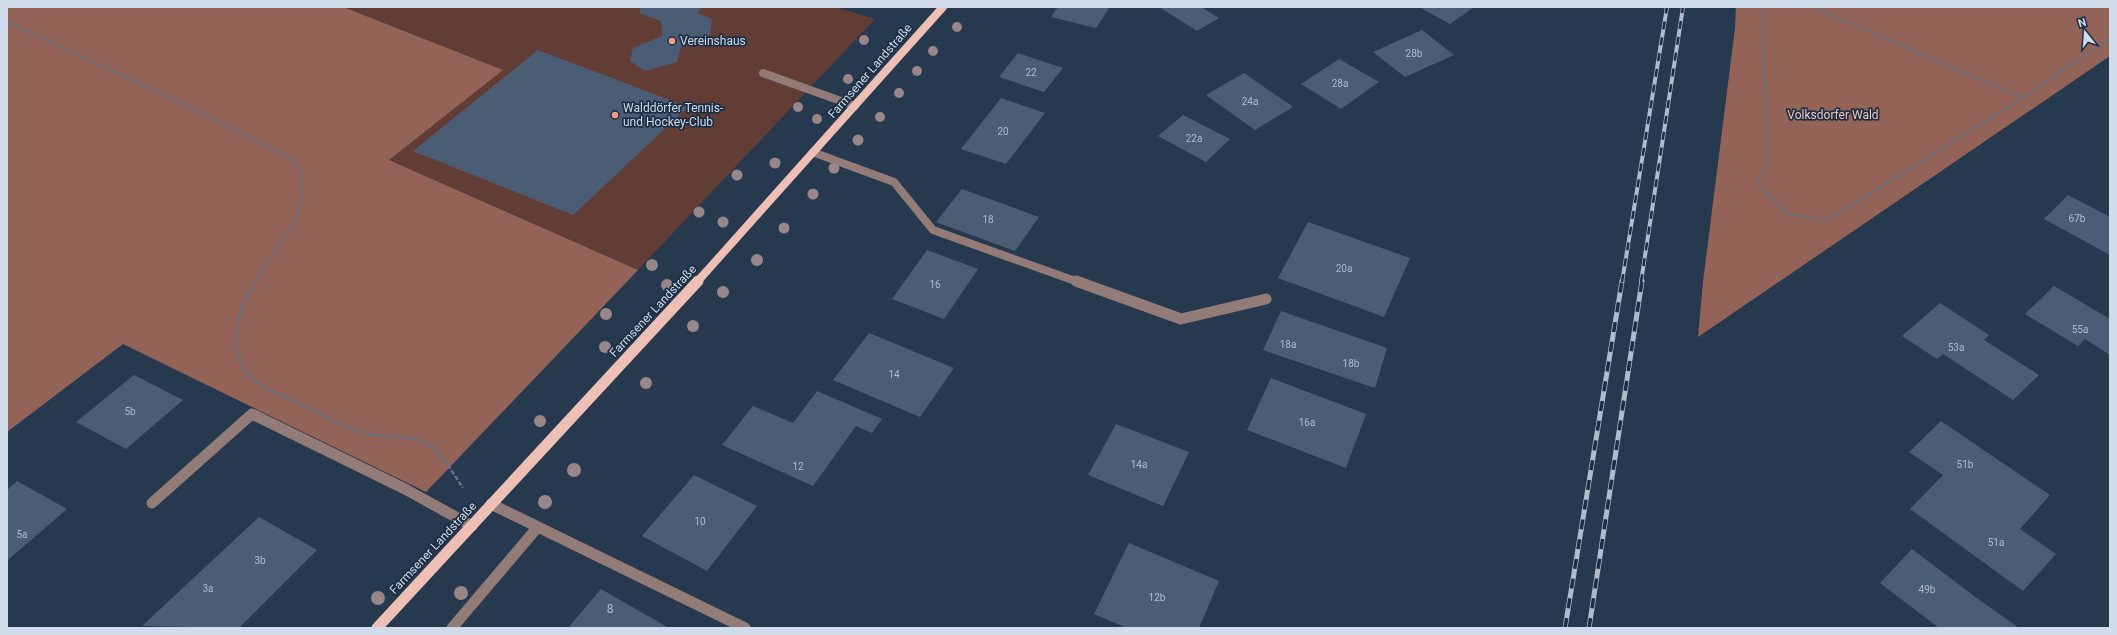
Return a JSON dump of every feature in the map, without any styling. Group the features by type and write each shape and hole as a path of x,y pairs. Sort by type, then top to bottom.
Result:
{"main road":[{"name":"Farmsener Landstraße","path":"377,628 815,153 943,7"}],"lane":[{"path":"763,73 855,106"},
{"path":"815,153 894,182 934,230 1180,319 1266,299"},
{"path":"152,503 252,414 405,489 472,526"},
{"path":"491,504 537,528 745,628"},
{"path":"452,628 537,528"}],"path":[{"path":"1763,7 1767,162 1757,183 1788,214 1828,220 2023,98 2110,38"},
{"path":"1813,7 2023,98"},
{"path":"7,22 186,105 294,160 301,169 301,200 296,220 251,288 240,316 235,343 238,360 248,375 263,385 352,429 371,434 421,441 430,447 445,462 464,490 491,504"}],"shaded area":[{"name":"Walddörfer Tennis- und Hockey-Club","path":"343,7 835,7 875,19 638,270 389,160"}],"green space":[{"path":"7,7 343,7 503,70 389,160 638,270 426,492 123,344 7,432"},
{"name":"Volksdorfer Wald","path":"1736,7 2110,7 2110,56 1698,337 1703,282 1735,28"}],"building":[{"name":"Vereinshaus","path":"641,7 702,7 697,13 712,19 710,35 681,47 677,62 645,71 630,61 633,48 662,36 661,21 639,13"},
{"path":"1058,7 1110,7 1096,28 1051,17"},
{"path":"1159,7 1201,7 1219,18 1197,31"},
{"path":"1419,7 1474,7 1450,24"},
{"path":"1422,30 1454,55 1405,77 1373,52"},
{"path":"538,50 688,107 573,215 413,151"},
{"path":"1018,53 1063,68 1044,92 999,77"},
{"path":"1339,59 1379,82 1341,109 1301,84"},
{"path":"1244,73 1293,107 1255,130 1206,95"},
{"path":"1001,98 1045,113 1006,164 961,149"},
{"path":"1183,115 1230,139 1206,162 1158,136"},
{"path":"962,189 1039,217 1015,251 936,222"},
{"path":"2068,195 2110,217 2110,255 2044,219"},
{"path":"1308,222 1410,258 1384,317 1278,278"},
{"path":"927,250 978,269 944,319 892,299"},
{"path":"2054,286 2110,319 2110,355 2085,339 2078,346 2025,314"},
{"path":"1940,303 1989,335 1984,340 2039,375 2013,400 1943,354 1937,359 1902,336"},
{"path":"1281,311 1387,348 1375,388 1263,350"},
{"path":"869,333 954,368 920,417 833,380"},
{"path":"134,375 183,400 126,449 76,422"},
{"path":"1271,378 1366,414 1346,468 1247,430"},
{"path":"817,391 882,419 872,433 856,426 813,486 722,445 753,406 793,423"},
{"path":"1941,421 2050,495 2020,529 2056,554 2023,591 1910,509 1943,475 1909,452"},
{"path":"1116,424 1189,452 1163,506 1088,475"},
{"path":"694,475 757,506 707,571 642,536"},
{"path":"17,481 67,509 8,560 7,490"},
{"path":"259,517 317,550 239,628 142,626"},
{"path":"1129,543 1219,581 1199,628 1127,628 1094,614"},
{"path":"1912,549 2019,628 1939,628 1880,583"},
{"path":"601,589 669,628 568,628"}],"railway":[{"path":"1622,282 1667,7"},
{"path":"1641,282 1683,7"},
{"path":"1565,628 1622,281"},
{"path":"1589,628 1642,281"}],"place":[{"name":"Vereinshaus","path":"672,41"},
{"name":"Walddörfer Tennis- und Hockey-Club","path":"615,115"}]}
